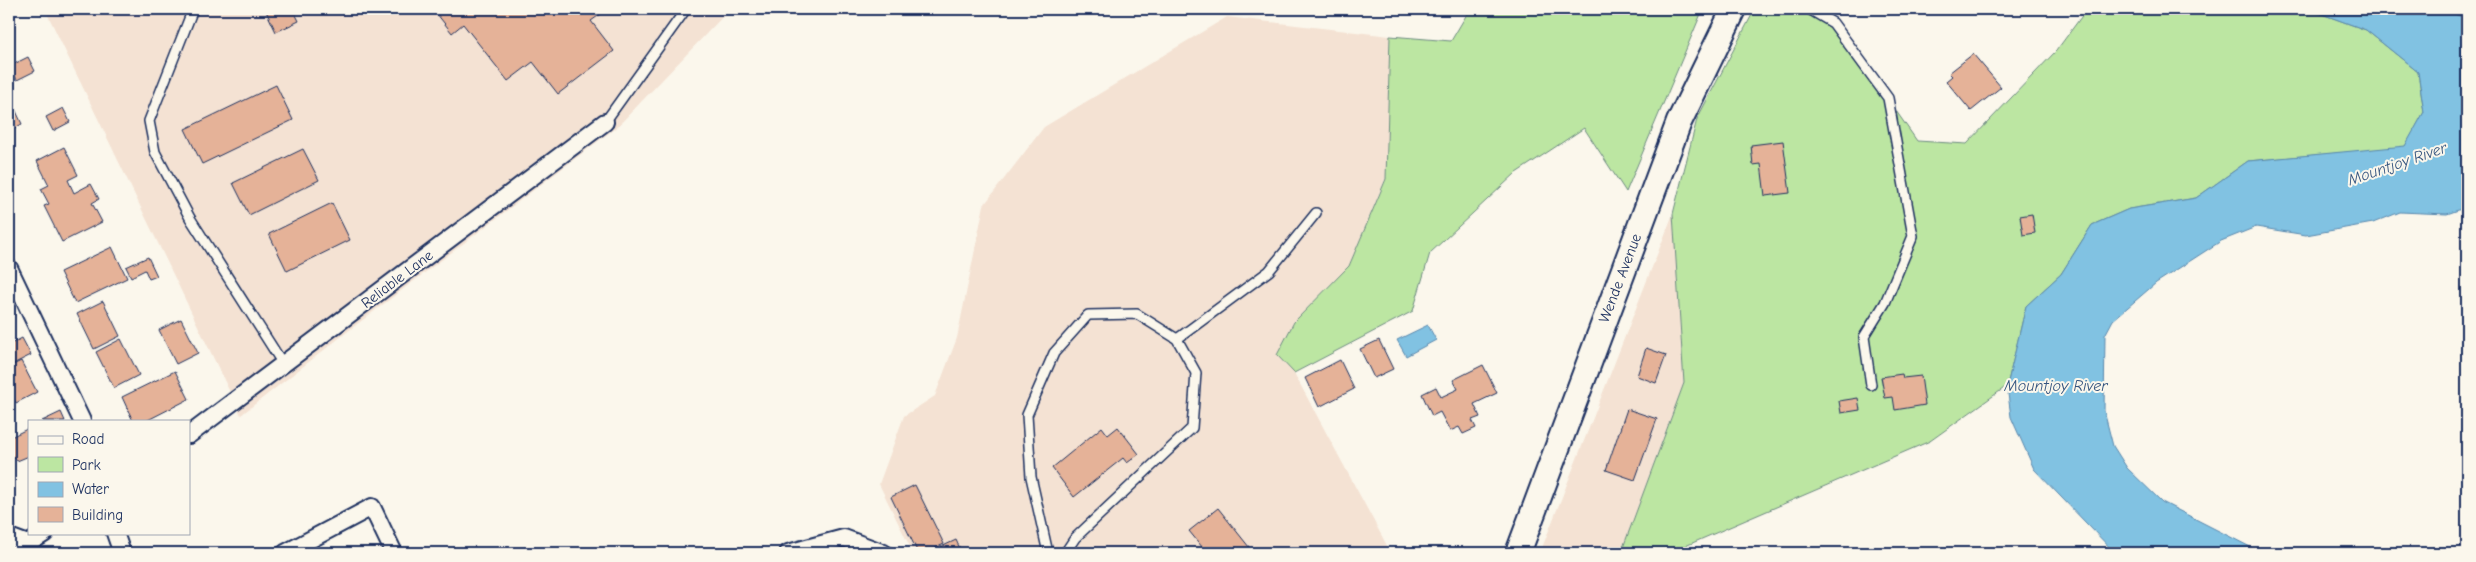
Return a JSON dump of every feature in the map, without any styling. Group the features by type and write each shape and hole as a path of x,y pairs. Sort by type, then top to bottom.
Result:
{"street":[{"name":"Wende Avenue","path":"1518,553 1679,122 1734,9"},
{"name":"Reliable Lane","path":"190,434 605,122"},
{"path":"9,268 82,420"},
{"path":"285,553 372,507 394,553"},
{"path":"9,537 28,544 43,534"},
{"path":"115,534 122,553"},
{"path":"788,553 844,538 884,553"}],"lane":[{"path":"193,9 149,121 155,152 190,218 283,364"},
{"path":"605,122 686,9"},
{"path":"1808,9 1833,23 1888,98 1913,236 1885,303 1864,337 1871,385"},
{"path":"1177,340 1269,271 1316,213"},
{"path":"1048,553 1031,478 1027,415 1054,353 1088,315 1137,314 1177,340 1196,373 1192,428 1075,538 1065,553"}],"shaded area":[{"path":"45,9 730,9 618,126 241,415"},
{"path":"1227,17 1390,36 1386,178 1349,266 1294,322 1277,355 1294,373 1391,553 913,553 879,484 904,416 935,396 957,338 984,205 1044,127"},
{"path":"1673,214 1684,383 1621,553 1540,553"}],"green space":[{"path":"1470,9 1703,9 1626,192 1584,128 1516,173 1430,253 1413,311 1294,373 1277,355 1294,322 1349,266 1386,179 1390,36 1451,41"},
{"path":"1755,9 1825,9 1917,141 1967,144 2056,51 2087,9 2308,9 2366,30 2418,72 2424,112 2405,147 2248,161 2196,198 2129,209 2092,225 2061,274 2026,306 2007,386 1930,441 1669,553 1621,553 1684,383 1673,214 1697,119"},
{"path":"2442,9 2467,9 2467,19"}],"water":[{"name":"Mountjoy River","path":"2308,9 2442,9 2467,19 2467,207 2447,214 2400,212 2373,223 2306,235 2256,227 2221,241 2156,283 2113,320 2105,335 2104,411 2113,446 2127,468 2162,502 2262,553 2115,553 2034,469 2011,417 2007,386 2026,306 2061,274 2092,225 2129,209 2196,198 2248,161 2405,146 2424,112 2418,72 2366,30"},
{"path":"1428,325 1436,340 1406,356 1397,340"}],"building":[{"path":"265,9 293,9 299,21 276,32"},
{"path":"433,9 608,9 591,21 614,51 558,94 533,62 508,81 463,24 452,33"},
{"path":"1973,54 2001,87 1971,111 1946,81 1952,76 1949,73"},
{"path":"28,57 35,71 17,80 10,66"},
{"path":"276,85 293,120 202,164 185,129"},
{"path":"9,96 22,124 9,131"},
{"path":"63,108 70,122 53,131 46,117"},
{"path":"1783,141 1790,193 1765,196 1761,164 1753,165 1751,145"},
{"path":"64,147 78,175 68,180 74,193 91,184 99,199 92,203 102,222 62,242 44,206 49,204 41,189 49,185 37,161"},
{"path":"303,149 319,180 249,215 233,183"},
{"path":"332,203 350,240 287,271 269,234"},
{"path":"2032,214 2035,233 2023,235 2020,216"},
{"path":"112,247 127,278 75,303 60,272"},
{"path":"148,257 157,276 149,279 145,270 131,277 126,267"},
{"path":"103,301 120,336 94,349 77,314"},
{"path":"181,319 198,353 176,364 159,330"},
{"path":"22,338 31,355 9,366 9,345"},
{"path":"121,339 139,375 114,388 96,352"},
{"path":"1379,340 1393,369 1374,378 1360,349"},
{"path":"1646,348 1666,355 1656,383 1637,376"},
{"path":"1340,360 1354,389 1319,407 1305,378"},
{"path":"21,361 37,392 16,403 11,394 9,396 9,367"},
{"path":"1483,365 1497,393 1474,404 1480,417 1472,420 1476,428 1463,434 1459,427 1450,431 1440,412 1432,416 1422,394 1436,387 1441,397 1458,389 1453,380"},
{"path":"175,371 189,399 148,420 133,420 122,397"},
{"path":"1902,374 1903,378 1921,376 1925,405 1895,410 1893,397 1885,398 1881,377"},
{"path":"1858,398 1860,410 1841,413 1839,401"},
{"path":"1627,409 1657,419 1635,480 1606,470"},
{"path":"61,412 65,420 44,420"},
{"path":"1102,427 1108,435 1118,427 1139,454 1127,463 1123,458 1074,497 1052,468"},
{"path":"28,428 28,456 17,461 9,451 9,438"},
{"path":"915,485 944,544 925,553 918,553 891,497"},
{"path":"1218,508 1252,553 1207,553 1189,531"},
{"path":"956,540 962,553 944,553 941,547"}]}
